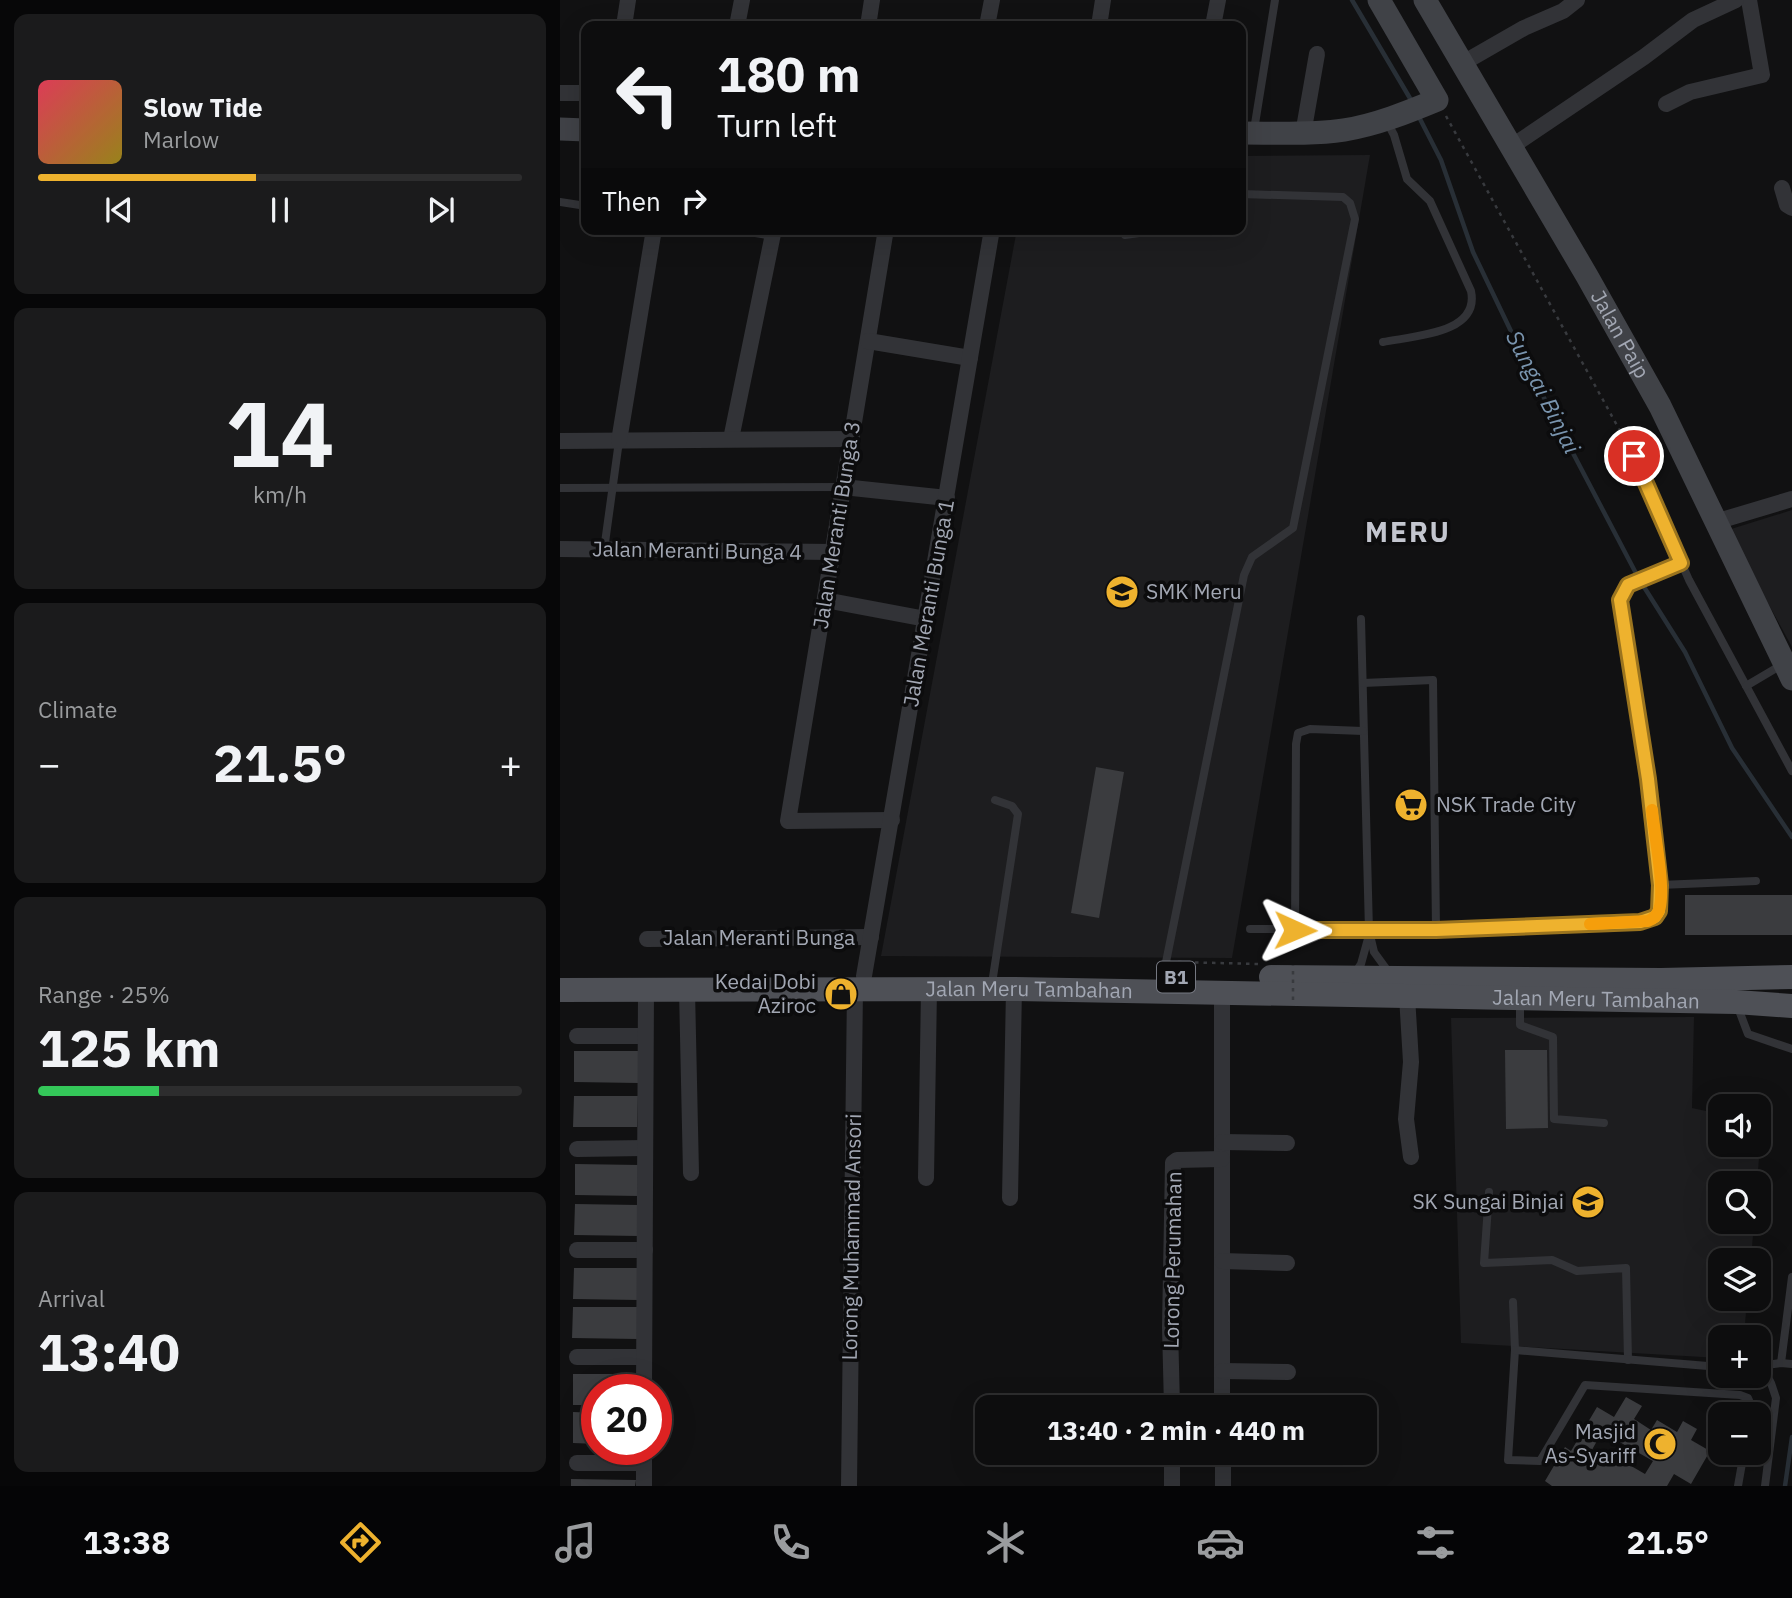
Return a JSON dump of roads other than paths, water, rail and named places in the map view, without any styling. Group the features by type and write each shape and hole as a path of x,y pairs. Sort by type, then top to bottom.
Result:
{"main road":[{"name":"Jalan Meru Tambahan","path":"560,990 687,990 1164,969 1352,977 1399,987 1520,999 1736,1002 1792,1006"},
{"name":"Jalan Meru Tambahan","path":"560,975 859,982 929,989 1222,992 1792,977"}],"street":[{"path":"625,21 628,0"},
{"path":"738,21 742,0"},
{"path":"869,21 872,0"},
{"path":"988,21 992,0"},
{"path":"1100,21 1103,0"},
{"path":"1214,21 1218,0"},
{"path":"1247,133 1303,134 1346,130 1391,118 1431,102 1378,0"},
{"name":"Jalan Paip","path":"1425,0 1660,405 1788,671"},
{"path":"1463,63 1577,0"},
{"path":"1511,147 1644,57 1693,20 1736,0"},
{"path":"1666,104 1690,92 1762,75 1749,0"},
{"path":"1303,134 1317,54"},
{"path":"561,93 581,93"},
{"path":"560,130 581,130"},
{"path":"1782,188 1787,205 1792,208"},
{"path":"619,441 653,235"},
{"path":"731,439 773,235"},
{"name":"Jalan Meranti Bunga 3","path":"885,235 788,821 892,820"},
{"name":"Jalan Meranti Bunga 1","path":"859,982 872,937 991,235"},
{"path":"868,341 970,358"},
{"path":"560,441 852,439"},
{"path":"843,486 947,498"},
{"path":"1715,522 1792,499"},
{"name":"Jalan Meranti Bunga 4","path":"560,548 833,552"},
{"path":"825,600 926,619"},
{"name":"Jalan Meranti Bunga","path":"647,939 872,937"},
{"name":"Lorong Muhammad Ansori","path":"849,1486 859,982"},
{"path":"1399,987 1411,1062 1406,1119 1410,1157"},
{"path":"926,1178 929,989"},
{"path":"1010,1198 1014,989"},
{"path":"687,990 691,1173"},
{"path":"644,1374 646,991"},
{"path":"1222,992 1222,1395"},
{"path":"577,1036 645,1036"},
{"path":"1222,1142 1287,1143"},
{"path":"577,1149 645,1148"},
{"name":"Lorong Perumahan","path":"1172,1395 1173,1163 1177,1160 1222,1159"},
{"path":"577,1250 645,1250"},
{"path":"1222,1261 1287,1263"},
{"path":"577,1357 644,1357"},
{"path":"1222,1371 1288,1372"},
{"path":"577,1463 581,1463"},
{"path":"644,1465 644,1486"},
{"path":"1172,1465 1172,1486"},
{"path":"1223,1465 1223,1486"}],"lane":[{"path":"1247,133 1275,0"},
{"path":"1383,342 1443,330 1460,323 1468,315 1472,301 1471,290 1441,220 1428,197 1407,179 1391,118"},
{"path":"1164,969 1244,575 1252,557 1293,528 1355,219 1350,203 1343,197 1246,194"},
{"path":"560,202 581,205"},
{"path":"604,550 619,441"},
{"path":"1634,456 1681,563 1792,771"},
{"path":"560,488 843,486"},
{"path":"1250,929 1436,930 1648,921 1655,917 1659,911 1660,885 1648,779 1620,600 1628,585 1681,563"},
{"path":"1361,619 1370,931 1374,952 1399,987"},
{"path":"1746,686 1788,671"},
{"path":"1363,683 1433,680 1436,930"},
{"path":"1295,930 1298,733 1310,729 1363,731"},
{"path":"993,976 1018,814 1012,806 995,800"},
{"path":"1660,885 1756,881"},
{"path":"1352,977 1361,964 1370,931"},
{"path":"1520,999 1520,1025 1553,1037 1554,1119 1604,1123"},
{"path":"1736,1002 1748,1034 1792,1049"},
{"path":"1489,1192 1484,1263 1552,1260 1577,1271 1626,1268 1628,1360"},
{"path":"1787,1363 1792,1278"},
{"path":"1513,1302 1515,1350 1508,1460 1540,1461 1585,1385 1740,1395 1748,1398 1750,1402"},
{"path":"1515,1350 1708,1366"},
{"path":"1765,1486 1776,1398 1771,1383"},
{"path":"1738,1486 1742,1465"}],"waterway":[{"name":"Sungai Binjai","path":"1352,0 1411,100"},
{"name":"Sungai Binjai","path":"1420,119 1441,160 1473,252 1531,373 1639,579 1685,652 1732,748 1792,837"},
{"path":"1785,1486 1792,1437"}],"place":[{"name":"SMK Meru","path":"1122,592"},
{"name":"NSK Trade City","path":"1411,805"},
{"name":"Kedai Dobi Aziroc","path":"841,994"},
{"name":"SK Sungai Binjai","path":"1588,1202"},
{"name":"Masjid As-Syariff","path":"1660,1444"}],"district":[{"name":"MERU","path":"1408,532"}]}
